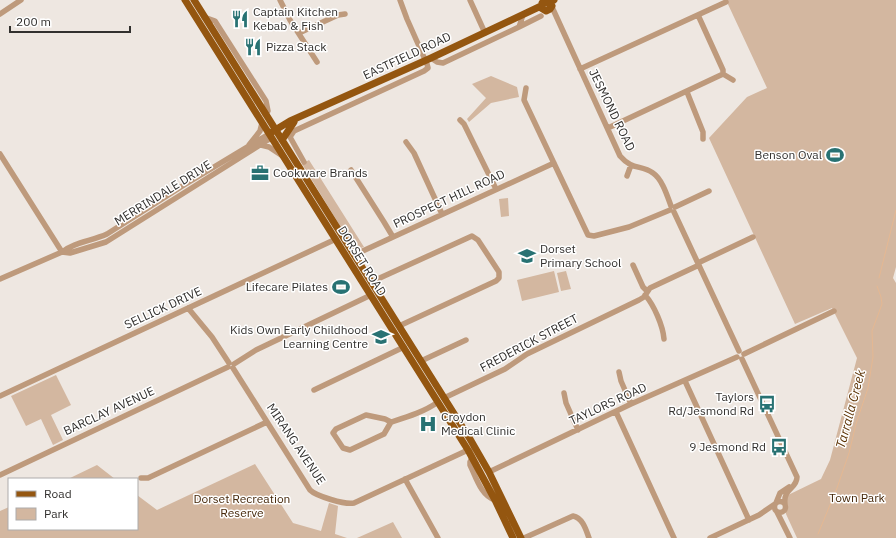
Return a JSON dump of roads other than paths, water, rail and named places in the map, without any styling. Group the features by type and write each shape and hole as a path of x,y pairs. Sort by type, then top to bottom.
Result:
{"main road":[{"name":"DORSET ROAD","path":"185,0 204,17 282,140 371,295 421,361 472,457 486,474 495,500 513,538"},
{"name":"DORSET ROAD","path":"194,0 196,11 262,123 283,156 371,282 396,328 404,347 441,400 486,474 521,538"},
{"path":"546,5 558,0"},
{"name":"EASTFIELD ROAD","path":"277,132 285,124 546,5"},
{"path":"265,114 285,124"},
{"name":"EASTFIELD ROAD","path":"270,136 299,118"},
{"path":"282,140 299,118"}],"street":[{"path":"0,14 21,0"},
{"path":"280,0 290,20 317,62"},
{"path":"304,162 290,137 294,131 424,71 428,67 429,59 407,18 400,0"},
{"path":"470,0 485,33"},
{"path":"580,69 726,2"},
{"path":"429,59 443,63 518,27 546,5"},
{"name":"JESMOND ROAD","path":"546,5 561,28 620,156 631,166 649,170 656,176 699,264 796,474 796,483 784,497 785,507"},
{"path":"299,33 338,15 345,14"},
{"path":"518,27 523,15"},
{"path":"698,15 723,70 723,74"},
{"path":"723,74 733,80"},
{"path":"608,128 723,74"},
{"path":"526,88 524,100 589,236 597,236 629,227 709,192"},
{"path":"687,92 703,132 703,139"},
{"path":"299,118 312,122"},
{"path":"460,120 464,124 496,189"},
{"path":"246,148 260,131 262,123"},
{"name":"MERRINDALE DRIVE","path":"62,252 70,253 106,242 261,145 270,136"},
{"name":"MERRINDALE DRIVE","path":"0,279 62,252 68,247 96,239 106,234 195,178 246,148 270,136"},
{"path":"406,142 414,153 442,214"},
{"path":"261,145 269,147 283,156"},
{"path":"0,154 62,252"},
{"name":"PROSPECT HILL ROAD","path":"354,256 392,237 554,163"},
{"path":"627,176 631,166"},
{"path":"351,170 392,237"},
{"path":"195,178 199,184"},
{"path":"157,201 161,208"},
{"path":"371,282 470,236 477,238 499,272 499,278 492,283 396,328"},
{"name":"SELLICK DRIVE","path":"0,396 339,237"},
{"name":"FREDERICK STREET","path":"391,422 430,408 441,400 506,369 527,354 640,300 650,288 753,237"},
{"path":"633,265 663,328 664,339"},
{"name":"BARCLAY AVENUE","path":"0,475 231,366 256,350 371,295"},
{"name":"MIRANG AVENUE","path":"188,308 212,337 310,490 317,495 351,504 468,450"},
{"name":"TAYLORS ROAD","path":"486,474 632,404 685,381 834,311"},
{"path":"421,361 466,340"},
{"path":"314,390 404,347"},
{"path":"619,372 621,381 632,404"},
{"path":"685,381 749,520"},
{"path":"564,393 566,403 578,430"},
{"path":"616,412 674,538"},
{"path":"366,415 385,419 391,422 384,434 350,450 343,448 334,433 336,429 366,415"},
{"path":"141,478 148,478 267,422"},
{"path":"472,457 470,465 481,486 487,496 495,500"},
{"path":"406,479 438,538"},
{"path":"790,538 785,526 774,509 780,493 793,486"},
{"path":"710,538 759,515 775,504 781,502 785,507 785,526"},
{"path":"759,515 777,512 781,513 785,507"},
{"path":"524,538 573,516 579,518 590,538"}],"waterway":[{"name":"Tarralla Creek","path":"879,278 896,210"},
{"name":"Tarralla Creek","path":"818,534 837,488 849,453 856,424 868,388 873,357 872,331 882,304 877,286"}],"place":[{"name":"Captain Kitchen Kebab & Fish","path":"240,19"},
{"name":"Pizza Stack","path":"253,47"},
{"name":"Benson Oval","path":"835,155"},
{"name":"Cookware Brands","path":"260,173"},
{"name":"Dorset Primary School","path":"527,256"},
{"name":"Lifecare Pilates","path":"341,287"},
{"name":"Kids Own Early Childhood Learning Centre","path":"381,337"},
{"name":"Taylors Rd/Jesmond Rd","path":"767,404"},
{"name":"Croydon Medical Clinic","path":"428,424"},
{"name":"9 Jesmond Rd","path":"779,447"}],"park label":[{"name":"Town Park","path":"857,498"},
{"name":"Dorset Recreation Reserve","path":"242,506"}]}
